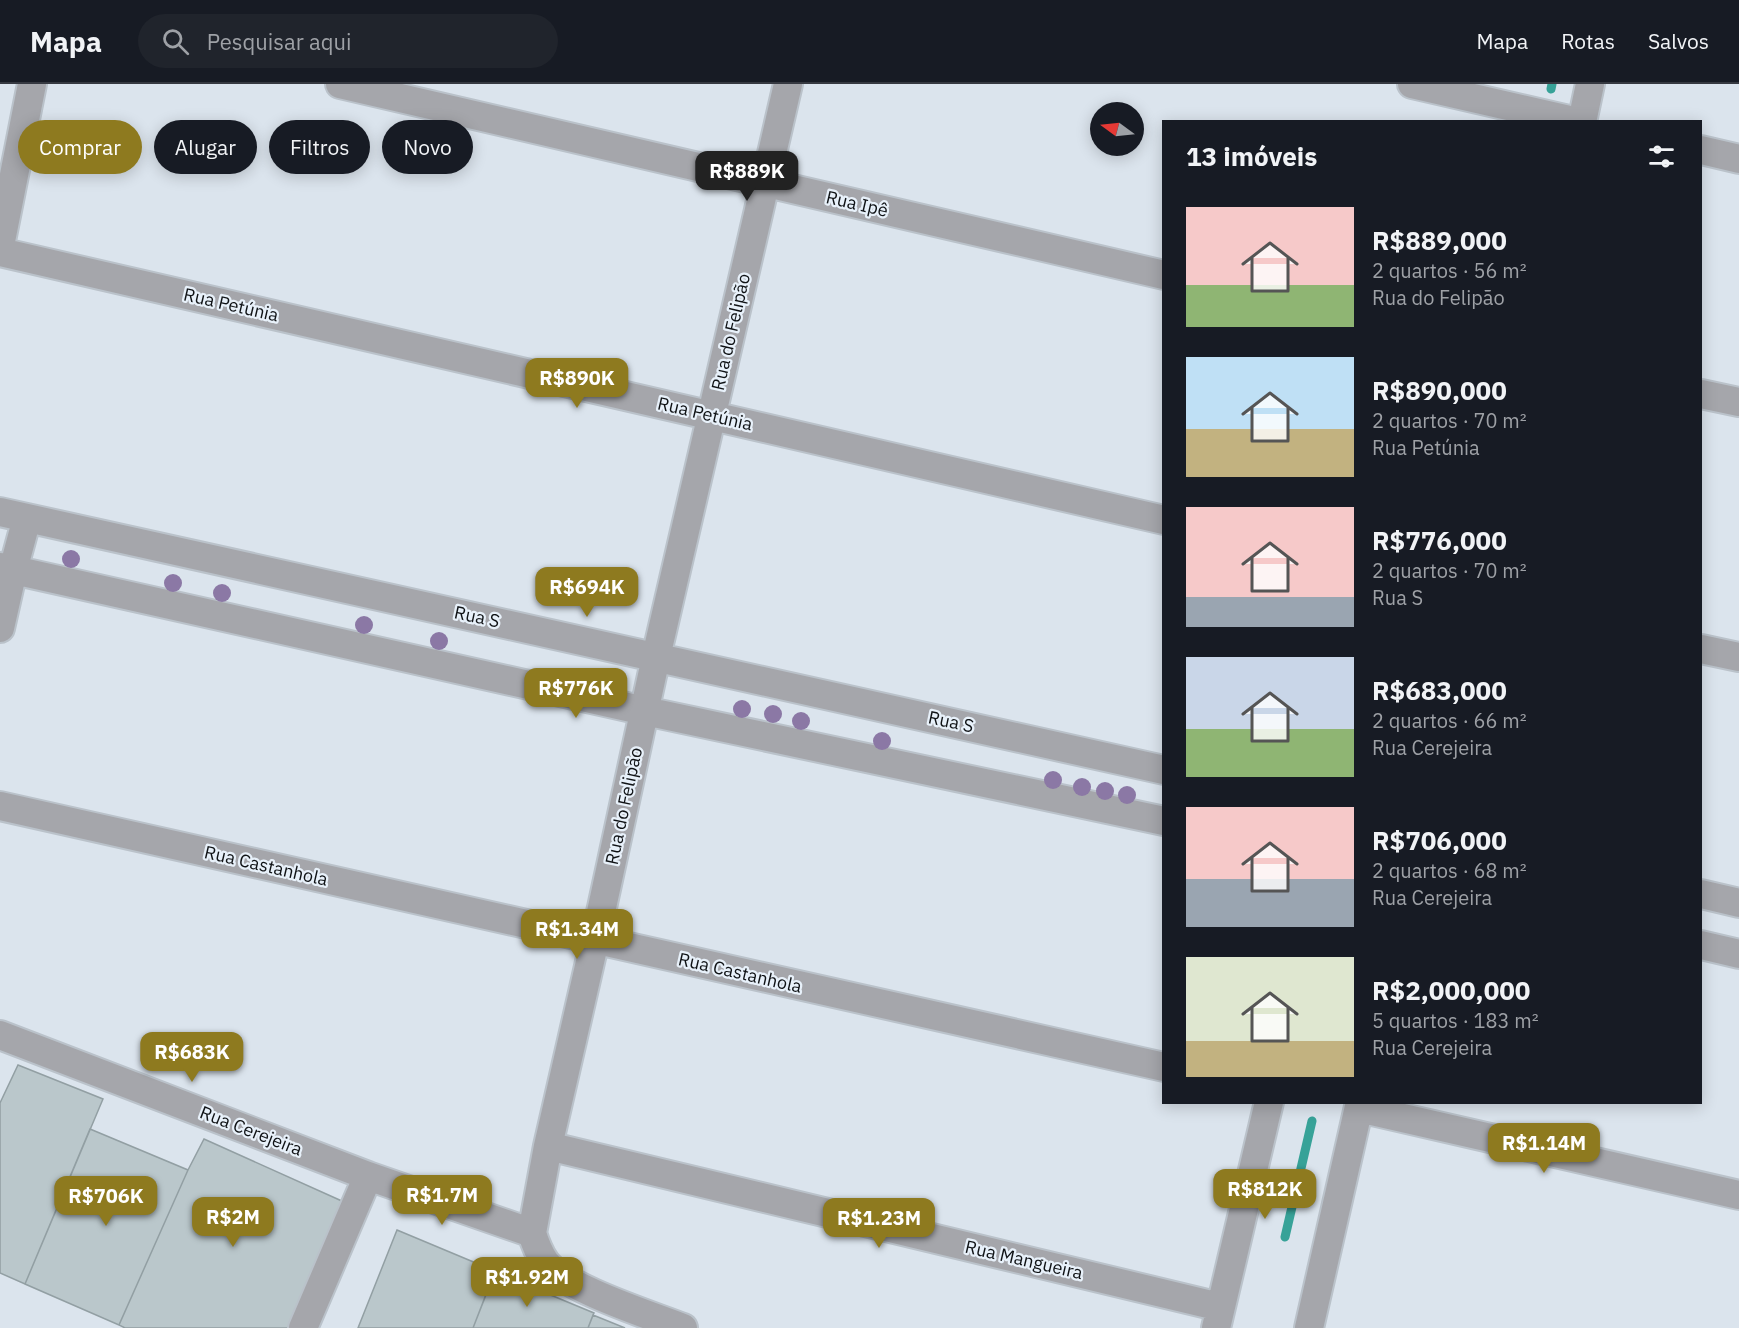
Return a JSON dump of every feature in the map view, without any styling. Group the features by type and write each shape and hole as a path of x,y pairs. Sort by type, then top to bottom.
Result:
{"street":[{"path":"0,246 32,84"},
{"name":"Rua Ipê","path":"340,84 1162,275"},
{"name":"Rua do Felipão","path":"532,1233 548,1146 656,657 788,84"},
{"path":"1412,84 1571,120"},
{"path":"1581,120 1590,84"},
{"path":"1702,150 1739,159"},
{"name":"Rua Petúnia","path":"0,252 1162,520"},
{"path":"1702,394 1739,402"},
{"path":"0,628 14,515"},
{"name":"Rua S","path":"14,515 1162,770"},
{"path":"6,568 645,711 1162,821"},
{"path":"1702,649 1739,657"},
{"name":"Rua Castanhola","path":"0,806 1162,1067"},
{"path":"1702,894 1739,903"},
{"path":"1702,945 1739,954"},
{"name":"Rua Cerejeira","path":"0,1035 368,1176"},
{"path":"1218,1317 1269,1104"},
{"path":"1317,1326 1359,1105 1739,1195"},
{"name":"Rua Mangueira","path":"548,1146 1218,1317"},
{"path":"303,1328 368,1176 532,1233 536,1246 546,1263 571,1282 682,1328"}],"building":[{"path":"18,1065 103,1099 25,1284 0,1273 0,1103"},
{"path":"90,1129 188,1170 119,1325 25,1284"},
{"path":"204,1139 344,1202 289,1328 125,1328 119,1325"},
{"path":"397,1230 495,1271 473,1328 358,1328"},
{"path":"495,1272 594,1313 588,1328 473,1328"},
{"path":"593,1315 625,1328 588,1328"}],"waterway":[{"path":"1551,89 1552,84"},
{"path":"1285,1237 1312,1121"}]}
